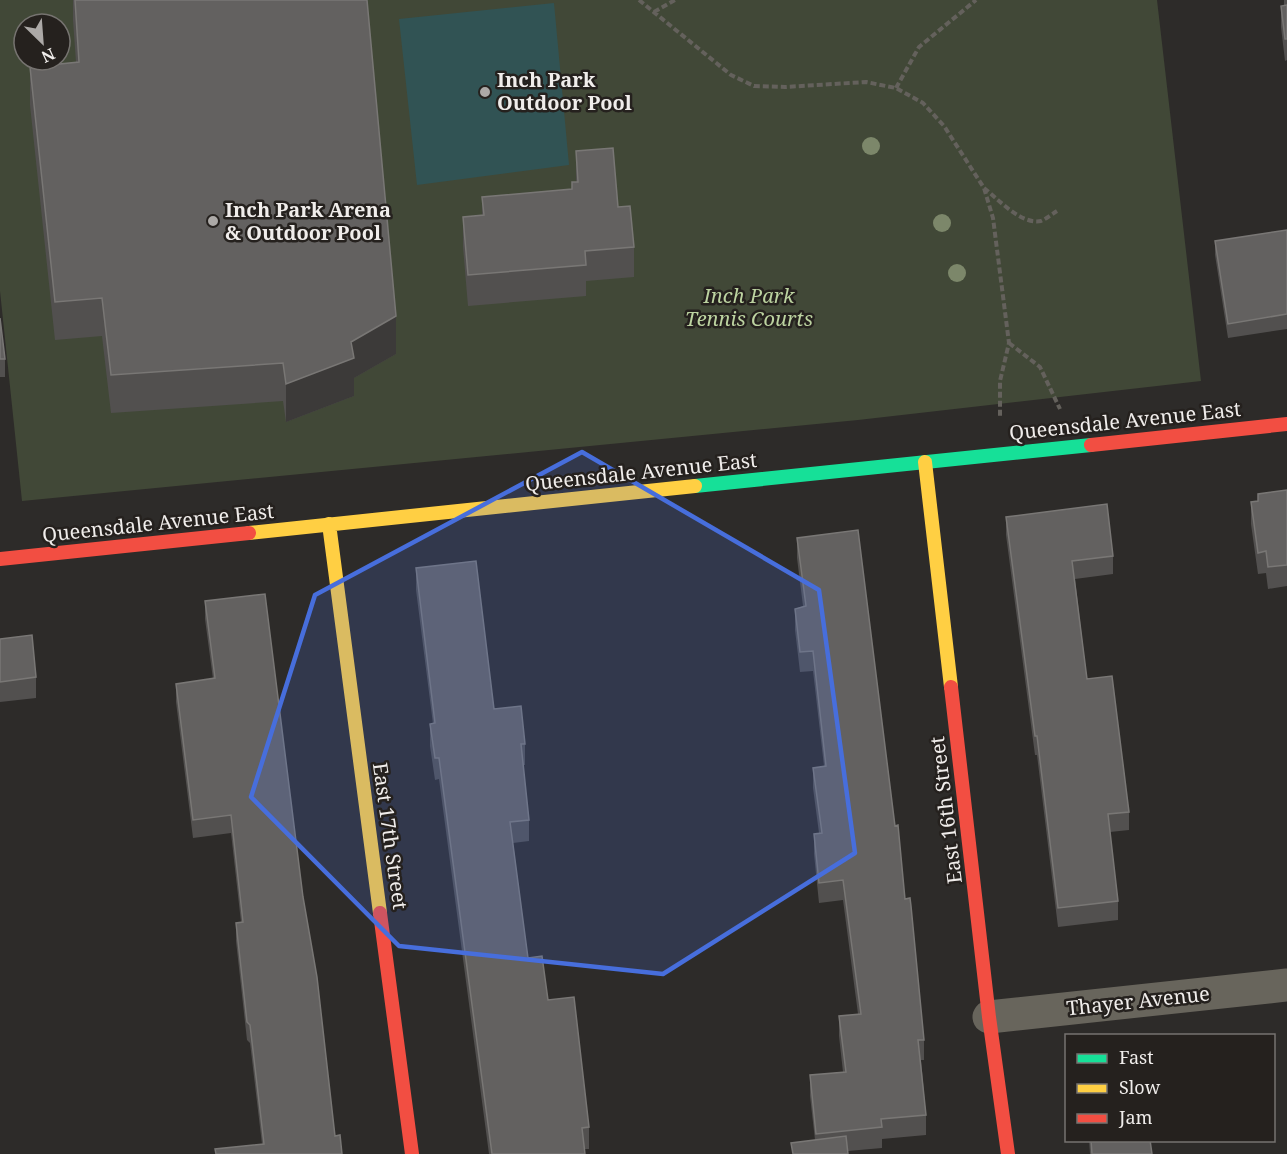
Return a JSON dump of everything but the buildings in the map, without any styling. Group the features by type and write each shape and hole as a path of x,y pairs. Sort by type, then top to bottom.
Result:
{"street":[{"name":"Queensdale Avenue East","path":"0,559 1287,424"},
{"name":"East 16th Street","path":"925,462 989,1017 1008,1154"},
{"name":"East 17th Street","path":"329,524 412,1154"},
{"name":"Thayer Avenue","path":"989,1017 1287,985"}],"path":[{"path":"639,0 731,75 754,86 785,87 866,82 896,88 923,103 945,126 984,188 993,219 1009,343 1000,381 1000,454"},
{"path":"654,12 675,0"},
{"path":"896,88 920,47 976,0"},
{"path":"984,188 1024,218 1033,221 1042,220 1057,211"},
{"path":"1009,343 1040,367 1057,399 1071,447"}],"highlighted area":[{"path":"582,452 819,590 855,853 663,974 399,946 251,797 315,595"}],"green space":[{"name":"Inch Park Tennis Courts","path":"0,0 1157,0 1201,381 858,420 22,501 0,291"}],"water":[{"name":"Inch Park Outdoor Pool","path":"554,3 569,165 417,185 399,19"}],"traffic: fast":[{"path":"695,486 1091,445"}],"traffic: slow":[{"path":"925,462 951,687"},
{"path":"249,533 695,486"},
{"path":"329,524 380,913"}],"traffic: jam":[{"path":"1091,445 1287,424"},
{"path":"0,559 249,533"},
{"path":"951,687 989,1017 1008,1154"},
{"path":"380,913 412,1154"}],"place":[{"name":"Inch Park Outdoor Pool","path":"485,92"},
{"name":"Inch Park Arena & Outdoor Pool","path":"213,221"}]}
